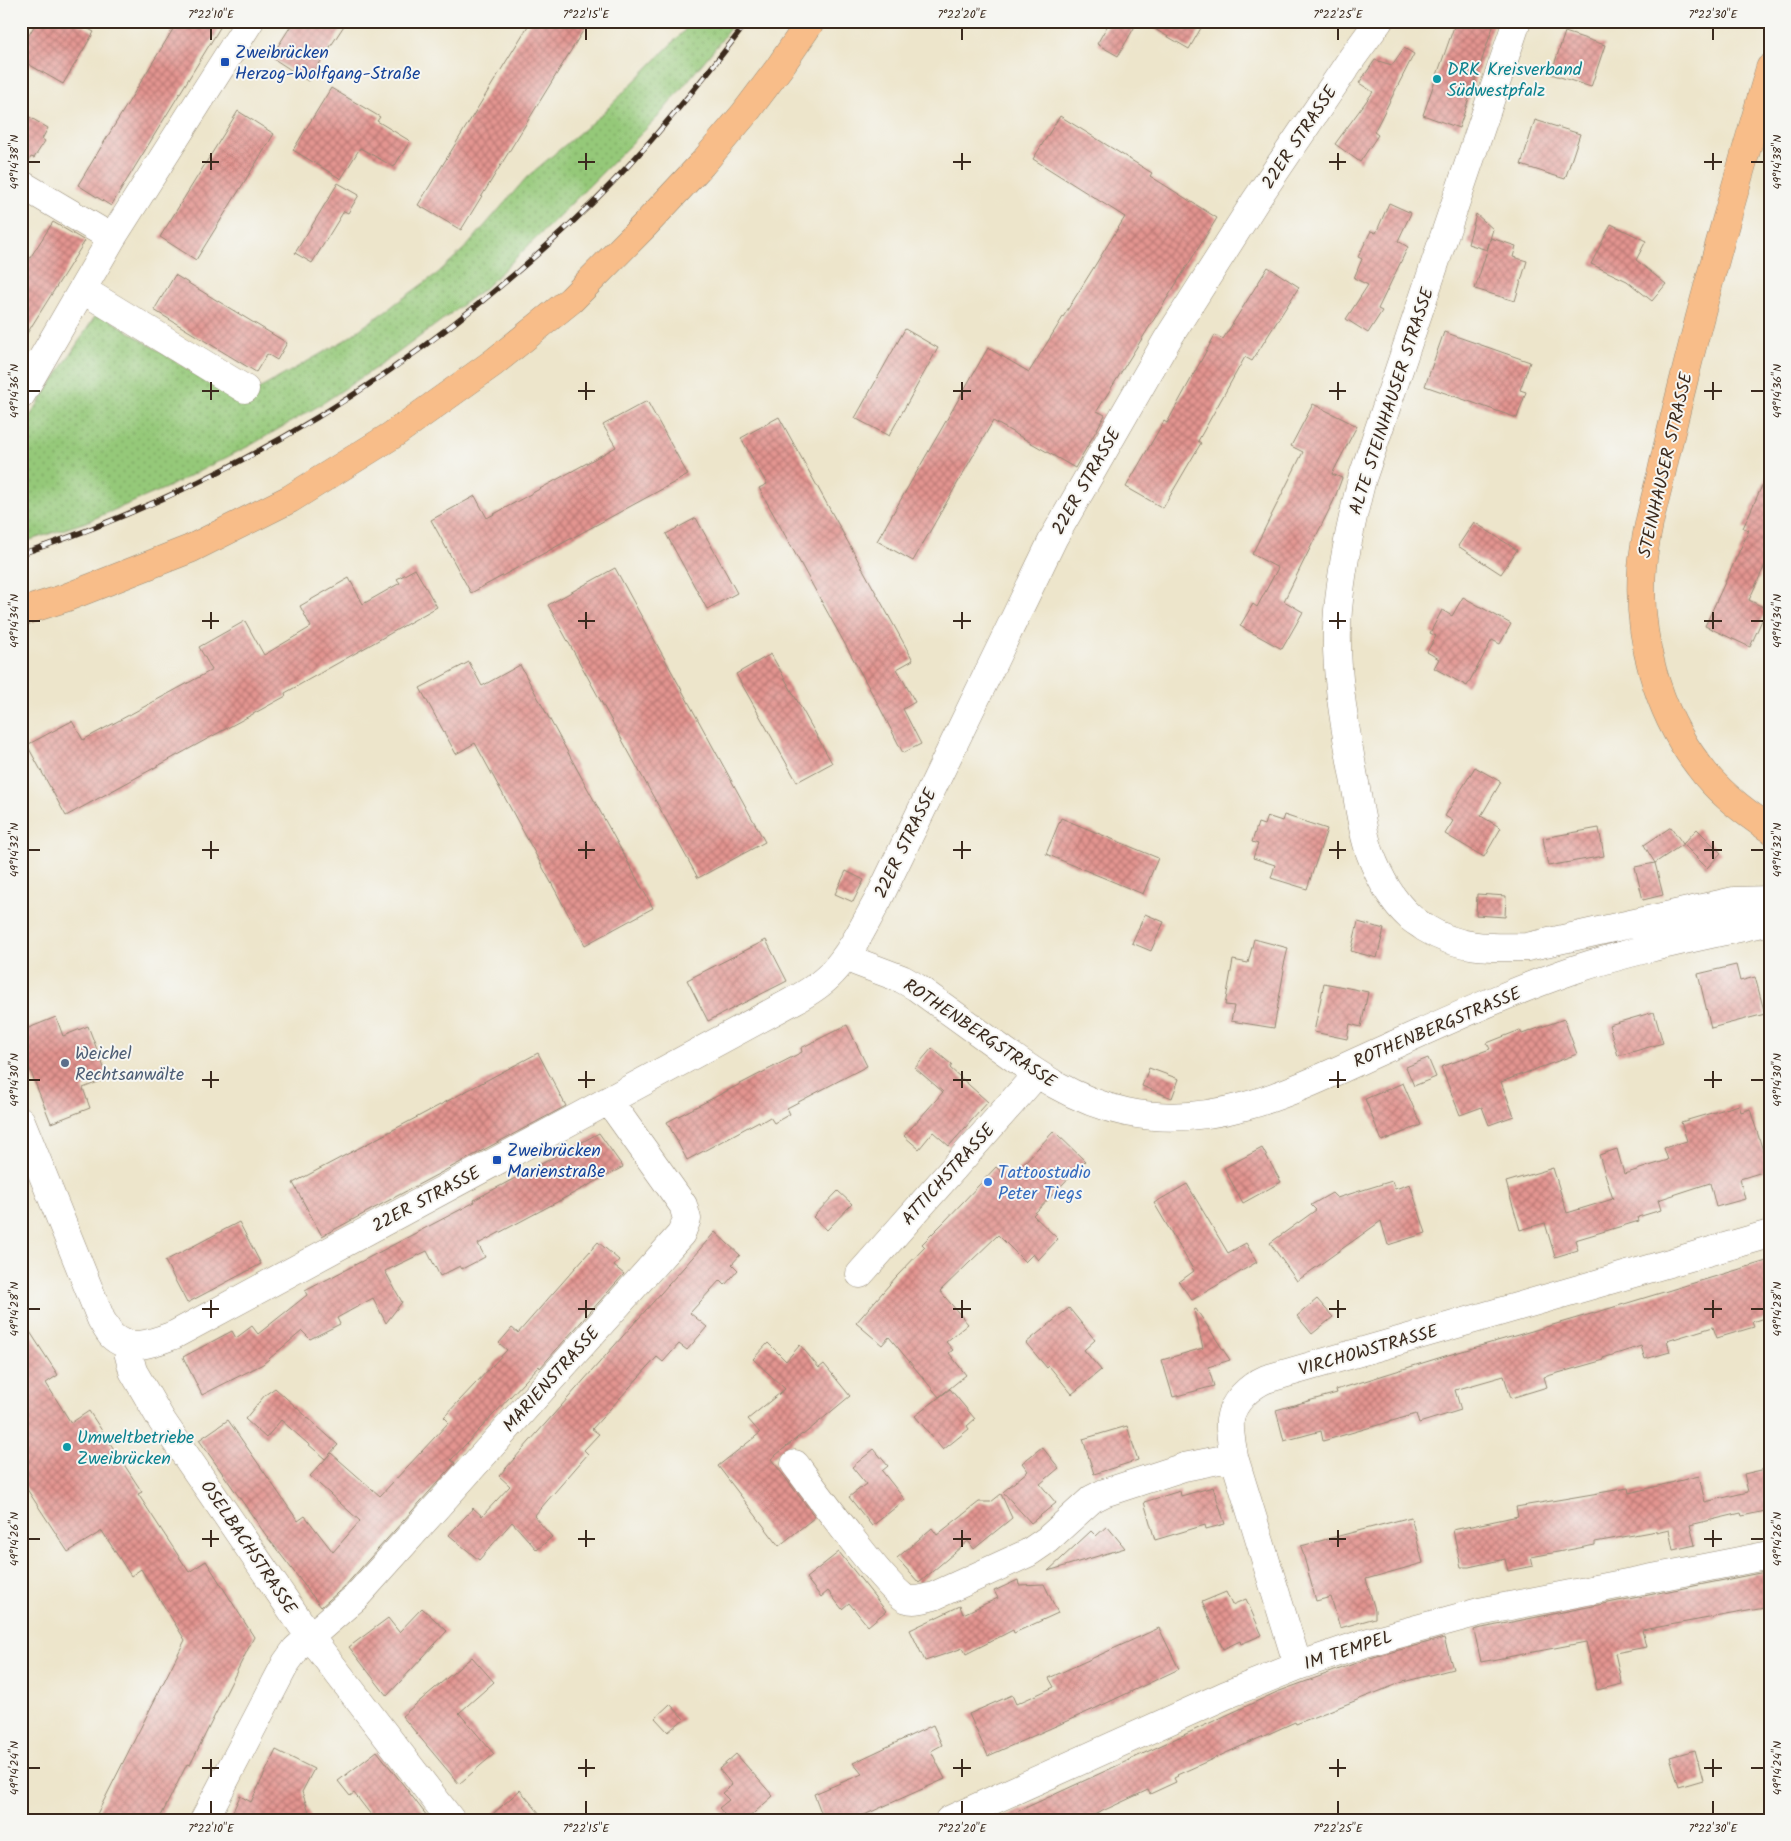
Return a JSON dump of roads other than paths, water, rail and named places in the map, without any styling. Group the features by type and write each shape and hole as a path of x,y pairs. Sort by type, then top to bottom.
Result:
{"main road":[{"path":"21,612 64,598 190,549 290,499 391,436 494,363 570,300 645,225 702,164 746,113 811,21"},
{"name":"STEINHAUSER STRASSE","path":"1770,68 1704,299 1647,529 1642,569 1643,610 1647,646 1668,714 1683,744 1700,768 1727,797 1770,829"}],"street":[{"path":"21,395 112,238 250,21"},
{"name":"22ER STRASSE","path":"126,1344 142,1346 174,1335 792,1002 832,974 848,954 878,900 1054,537 1167,340 1256,200 1379,21"},
{"name":"ALTE STEINHAUSER STRASSE","path":"1517,21 1362,479 1351,527 1338,612 1338,654 1344,722 1363,828 1369,851 1387,891 1410,918 1437,935 1467,946 1493,948 1527,947 1734,901 1770,900"},
{"path":"21,184 112,238"},
{"path":"83,290 245,389"},
{"name":"ROTHENBERGSTRASSE","path":"848,954 858,962 916,987 1037,1074 1069,1092 1098,1104 1127,1112 1160,1117 1187,1118 1222,1113 1263,1102 1469,1011 1575,970 1632,953 1770,921"},
{"name":"ATTICHSTRASSE","path":"860,1274 1037,1074"},
{"name":"MARIENSTRASSE","path":"204,1820 286,1663 296,1649 355,1598 681,1234 686,1219 683,1205 609,1100"},
{"path":"21,1121 101,1319 112,1336 126,1344"},
{"name":"VIRCHOWSTRASSE","path":"1298,1666 1234,1457 1230,1419 1238,1402 1252,1386 1266,1379 1770,1234"},
{"name":"OSELBACHSTRASSE","path":"126,1344 133,1371 162,1421 310,1637 451,1820"},
{"path":"795,1464 875,1567 897,1592 907,1600 919,1600 934,1596 1028,1553 1047,1540 1092,1499 1104,1493 1184,1467 1234,1457"},
{"name":"IM TEMPEL","path":"949,1820 1226,1695 1298,1666 1365,1643 1479,1612 1770,1555"}],"railway":[{"path":"21,554 91,529 158,501 224,469 288,435 410,357 525,265 591,204 665,124 748,21"}],"place":[{"name":"Zweibrücken Herzog-Wolfgang-Straße","path":"225,62"},
{"name":"DRK Kreisverband Südwestpfalz","path":"1437,79"},
{"name":"Weichel Rechtsanwälte","path":"65,1063"},
{"name":"Zweibrücken Marienstraße","path":"497,1160"},
{"name":"Tattoostudio Peter Tiegs","path":"988,1182"},
{"name":"Umweltbetriebe Zweibrücken","path":"67,1447"}]}
